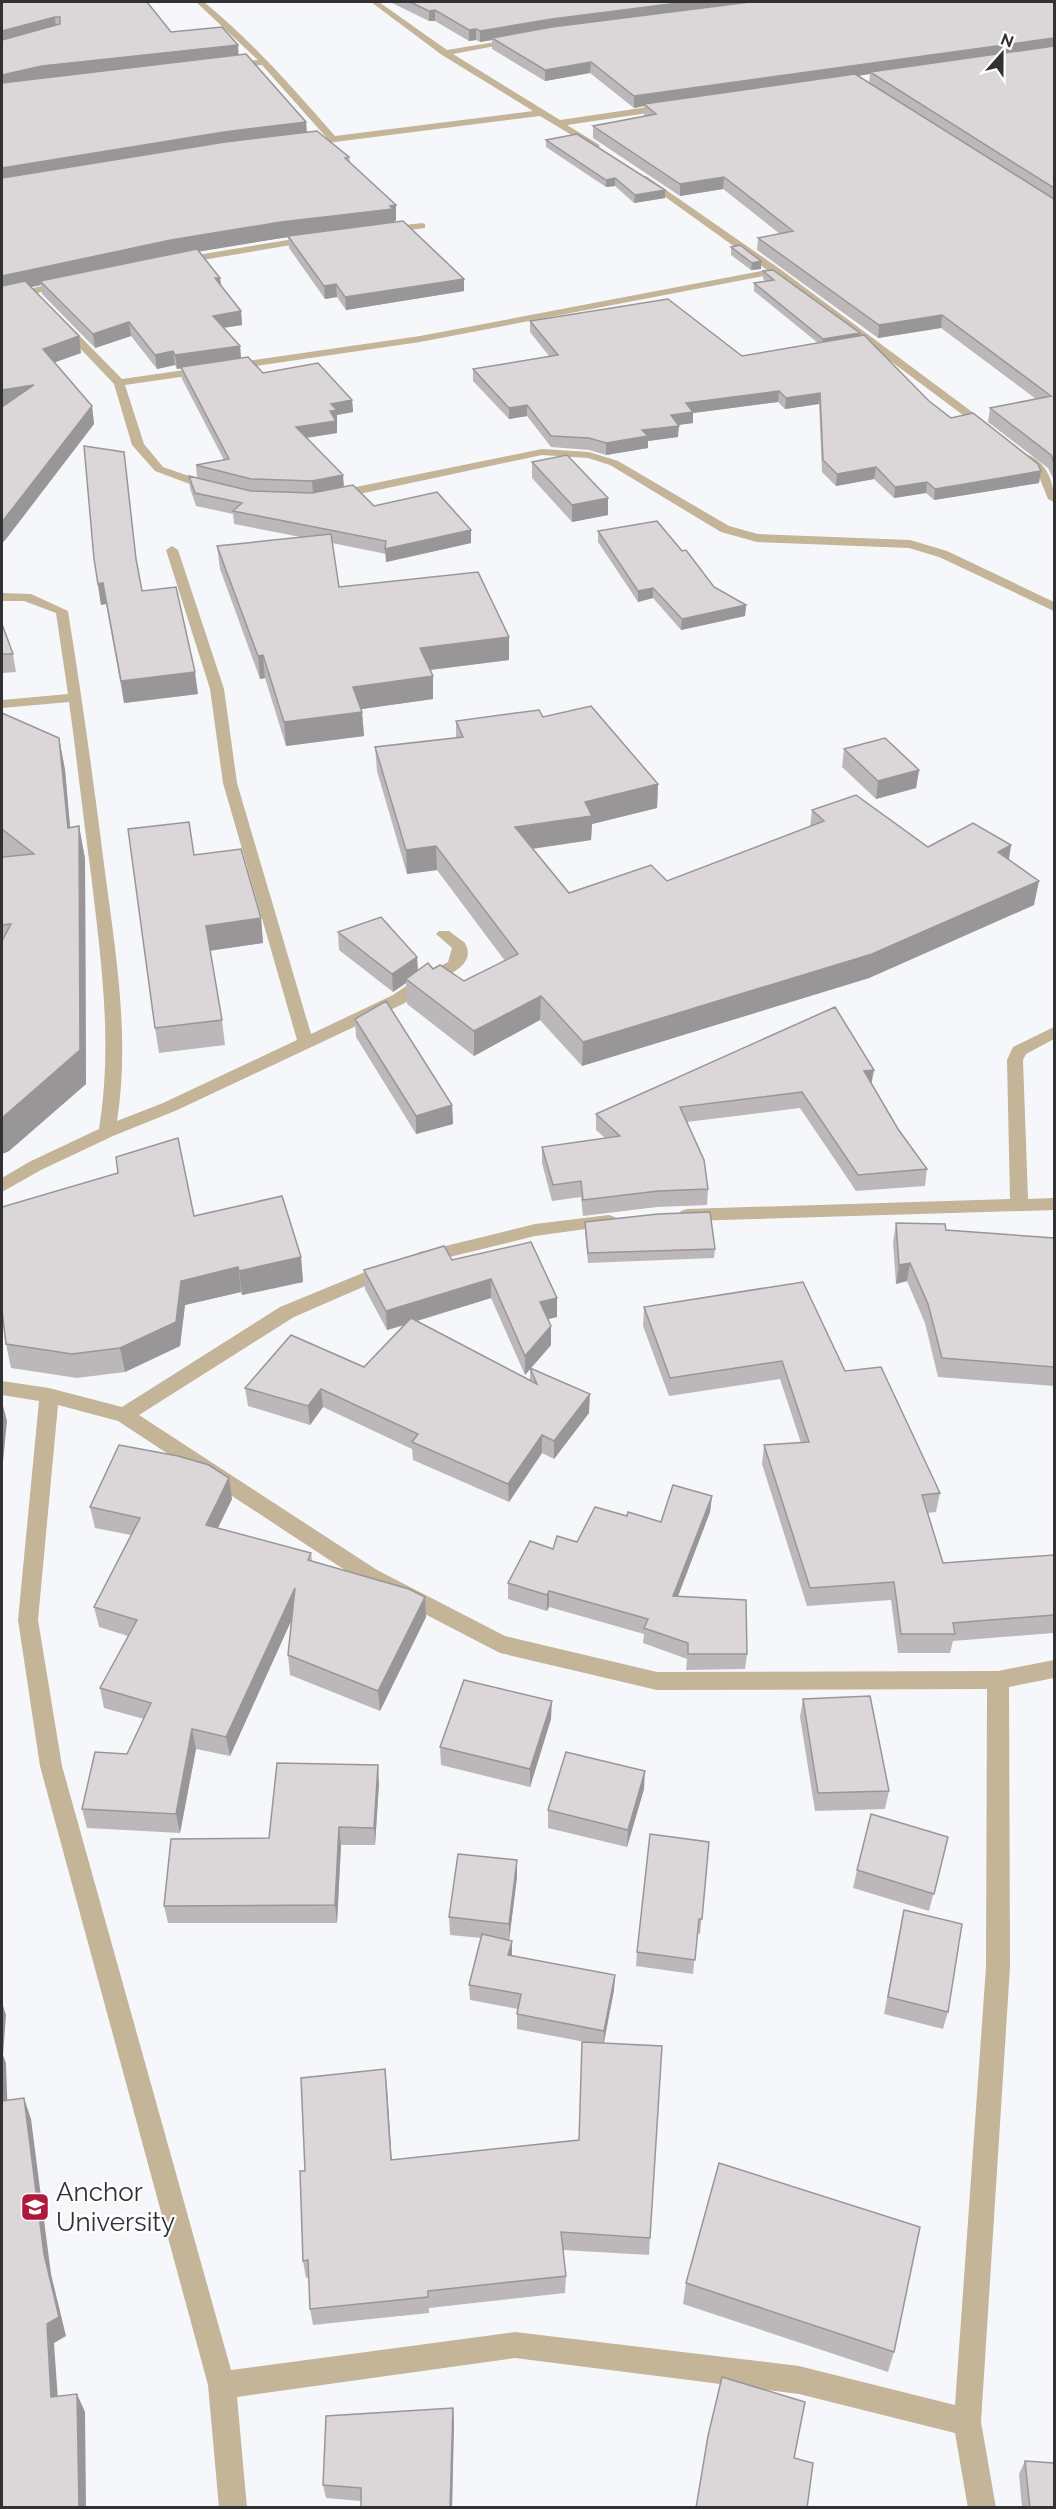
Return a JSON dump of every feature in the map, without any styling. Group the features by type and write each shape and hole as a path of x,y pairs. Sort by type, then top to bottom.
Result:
{"street":[{"path":"200,2 226,23 266,62 333,139"},
{"path":"375,2 445,53 606,153"},
{"path":"445,53 530,38"},
{"path":"219,67 266,62"},
{"path":"560,123 678,106"},
{"path":"297,143 542,113"},
{"path":"634,171 776,271 996,435"},
{"path":"376,231 422,226"},
{"path":"172,262 318,238"},
{"path":"119,383 420,339 776,271"},
{"path":"2,298 35,296 72,282"},
{"path":"55,317 119,383 138,445 159,469 201,486 221,490"},
{"path":"1015,450 1043,472 1054,499"},
{"path":"324,497 542,452 589,455 614,463 725,529 757,537 910,544 943,555 1054,607"},
{"path":"172,550 217,689 230,783 306,1043"},
{"path":"2,597 26,597 62,611 76,697 115,1007 114,1098 107,1132"},
{"path":"2,704 76,697"},
{"path":"2,1186 35,1166 107,1132 169,1107 399,999 424,981 454,967 460,957 460,946 444,934"},
{"path":"1019,1206 1015,1060 1019,1051 1054,1032"},
{"path":"669,1215 1054,1204"},
{"path":"124,1415 287,1312 408,1261 535,1230 624,1219"},
{"path":"2,1388 49,1395 124,1415 370,1576 500,1644 657,1681 998,1680 1054,1669"},
{"path":"49,1395 28,1620 51,1766 222,2385 233,2508"},
{"path":"982,2508 967,2422 998,1967 998,1680"},
{"path":"222,2385 515,2345 799,2379 967,2422"}],"building":[{"path":"2,2 147,2 171,32 222,27 238,45 42,66 2,75 2,40 60,24 60,17 2,31"},
{"path":"410,2 686,2 552,19 480,31 469,30 435,10 429,11"},
{"path":"750,2 1054,2 1054,38 634,96 591,62 545,70 492,38 552,27"},
{"path":"1054,46 1054,188 870,72"},
{"path":"246,54 306,122 224,132 2,168 2,83"},
{"path":"855,74 1054,199 1054,463 1051,455 990,408 1051,396 942,315 879,325 758,238 793,231 724,177 680,184 593,126 656,114 644,104"},
{"path":"317,131 349,157 345,158 396,205 390,206 393,209 281,222 171,240 2,276 2,178 225,142"},
{"path":"577,134 665,190 635,195 615,178 606,180 546,140"},
{"path":"403,221 464,279 345,297 336,284 324,286 288,236"},
{"path":"740,245 761,261 752,263 731,247"},
{"path":"197,249 220,278 215,278 241,311 213,316 240,346 175,355 173,351 155,355 129,322 93,334 40,281"},
{"path":"773,270 860,333 823,339 754,283 774,280 763,271"},
{"path":"25,281 79,336 43,349 92,406 2,522 2,407 34,385 2,390 2,286"},
{"path":"668,299 742,356 864,335 929,401 951,418 973,413 1038,464 1041,471 935,489 927,482 895,487 876,467 837,474 823,460 820,393 786,398 779,391 686,403 693,412 671,415 679,426 642,430 648,436 606,443 589,438 551,436 527,405 509,408 473,369 558,355 530,321"},
{"path":"248,357 263,373 318,363 352,400 331,404 337,410 330,411 336,421 296,427 343,475 312,481 251,479 196,465 229,459 181,367"},
{"path":"84,446 124,452 136,559 142,591 176,587 195,672 121,681 103,583 98,584 94,559"},
{"path":"567,455 608,498 572,505 532,462"},
{"path":"189,476 251,491 312,493 353,485 374,506 437,492 471,530 385,549 386,541 233,511 242,503 195,493"},
{"path":"657,521 682,551 686,550 714,587 746,605 682,619 653,588 638,591 598,531"},
{"path":"331,534 339,587 478,572 509,637 420,648 433,676 353,687 362,712 284,722 263,655 258,656 217,546"},
{"path":"2,624 13,654 2,654"},
{"path":"591,706 658,784 585,802 592,816 515,827 569,893 651,865 667,881 824,821 812,810 856,795 928,847 973,823 1011,845 998,852 1039,881 872,954 583,1042 541,996 474,1031 406,979 428,963 433,969 440,965 464,981 518,954 436,846 406,850 375,747 463,737 456,721 539,710 543,717"},
{"path":"2,713 59,738 68,828 79,826 80,1050 2,1118 2,941 11,924 2,925 2,857 34,854 2,829"},
{"path":"885,738 919,770 878,781 844,749"},
{"path":"189,822 194,855 241,849 261,918 206,926 222,1020 155,1028 128,829"},
{"path":"381,917 417,957 392,974 338,932"},
{"path":"386,1001 452,1105 416,1116 355,1019"},
{"path":"835,1007 874,1070 864,1071 898,1129 927,1169 858,1175 802,1092 680,1107 704,1160 708,1189 658,1191 583,1200 581,1181 553,1185 542,1147 620,1136 596,1114"},
{"path":"178,1138 194,1216 282,1196 301,1257 239,1271 238,1267 181,1281 176,1322 120,1348 72,1354 6,1344 2,1310 2,1207 118,1173 116,1157"},
{"path":"710,1212 715,1249 588,1253 585,1222 658,1214"},
{"path":"896,1223 945,1224 946,1230 1054,1238 1054,1367 942,1358 928,1304 910,1263 899,1265"},
{"path":"531,1242 557,1298 540,1302 551,1326 525,1356 491,1279 386,1311 364,1270 444,1246 452,1260"},
{"path":"803,1282 845,1371 881,1367 940,1493 922,1495 943,1563 1054,1555 1054,1615 953,1623 955,1634 901,1634 894,1582 810,1588 764,1445 809,1442 782,1361 670,1378 644,1307"},
{"path":"411,1318 537,1384 530,1368 590,1394 554,1441 542,1435 508,1484 412,1442 418,1434 321,1389 308,1406 245,1388 291,1335 364,1367"},
{"path":"119,1445 178,1456 209,1465 229,1478 206,1525 311,1553 308,1560 409,1589 425,1597 378,1691 288,1655 295,1588 226,1737 192,1729 176,1814 82,1809 95,1752 127,1754 151,1703 100,1688 137,1620 94,1607 140,1518 90,1507"},
{"path":"673,1485 712,1496 673,1596 746,1600 747,1654 688,1654 688,1643 644,1628 648,1619 549,1591 547,1595 508,1583 530,1541 553,1549 557,1536 577,1542 595,1507 627,1516 628,1512 661,1522"},
{"path":"464,1680 552,1701 530,1769 440,1747"},
{"path":"870,1696 889,1791 818,1793 803,1699"},
{"path":"566,1752 645,1771 628,1830 548,1810"},
{"path":"277,1763 378,1765 374,1828 339,1827 335,1905 164,1906 171,1839 269,1838"},
{"path":"871,1814 948,1837 934,1894 857,1870"},
{"path":"650,1834 709,1842 702,1919 699,1919 695,1960 637,1952"},
{"path":"458,1854 517,1860 509,1924 449,1917"},
{"path":"904,1910 962,1924 948,2012 888,1997"},
{"path":"482,1934 512,1941 508,1955 615,1975 604,2031 517,2014 521,1994 469,1985"},
{"path":"582,2042 662,2046 650,2238 561,2232 566,2276 428,2291 428,2297 310,2309 308,2260 303,2261 300,2171 305,2171 301,2078 385,2069 391,2160 579,2140"},
{"path":"24,2098 44,2254 59,2317 47,2324 51,2397 77,2394 79,2508 2,2508 2,2101"},
{"path":"719,2163 920,2227 894,2352 686,2283"},
{"path":"722,2377 805,2402 794,2458 813,2463 807,2508 696,2508 708,2436"},
{"path":"453,2408 450,2508 361,2508 361,2488 323,2485 326,2416"},
{"path":"1025,2461 1054,2463 1054,2508 1030,2508"}],"place":[{"name":"Anchor University","path":"35,2207"}]}
